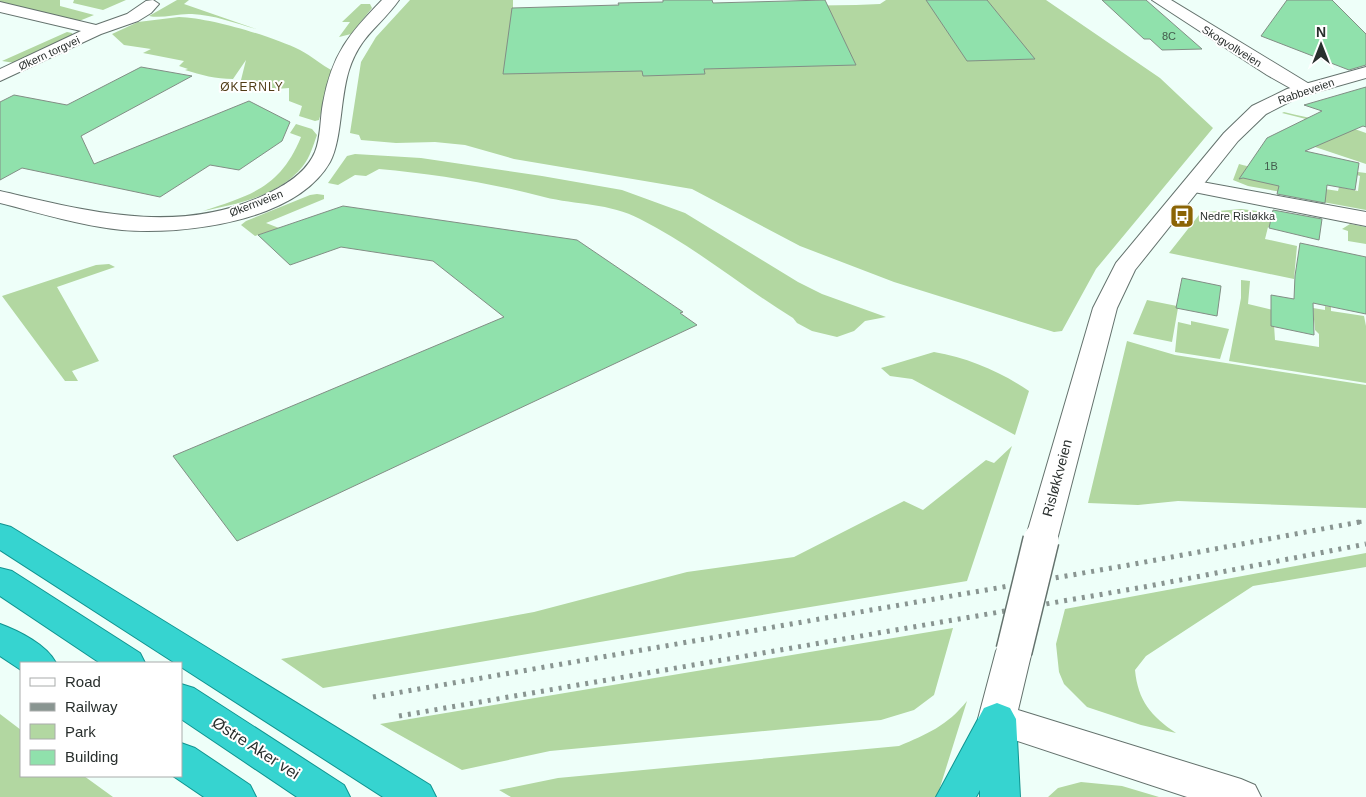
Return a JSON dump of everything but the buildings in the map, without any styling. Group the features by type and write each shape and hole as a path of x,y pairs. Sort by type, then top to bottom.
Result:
{"highway":[{"path":"0,535 416,797"},
{"path":"0,580 125,662"},
{"path":"0,638 36,662"},
{"name":"Østre Aker vei","path":"182,700 330,797"},
{"path":"956,797 997,719"},
{"path":"997,719 1000,797"},
{"path":"182,761 236,797"}],"street":[{"name":"Økernveien","path":"0,197 123,223 164,224 236,213 280,196 309,177 323,157 326,149 337,80 350,47 392,0"},
{"name":"Skogvollveien","path":"1160,0 1305,89"},
{"name":"Økern torgvei","path":"0,76 98,30 132,18 145,11 154,2"},
{"name":"Økern torgvei","path":"0,7 98,30"},
{"name":"Rabbeveien","path":"1191,186 1231,137 1251,117 1268,104 1305,89 1366,72"},
{"path":"1191,186 1366,219"},
{"name":"Risløkkveien","path":"997,719 1041,540 1105,308 1124,268 1191,186"},
{"path":"997,719 1241,797"}],"green space":[{"path":"0,0 60,0 60,6 94,15 79,21 0,3"},
{"path":"74,0 126,0 103,10 73,3"},
{"path":"177,0 189,0 184,4 256,29 200,15 149,16"},
{"path":"410,0 513,0 513,10 856,5 880,4 886,0 1046,0 1160,78 1213,128 1096,269 1062,331 1054,332 894,282 800,246 692,189 514,159 465,145 435,142 396,143 361,140 359,135 350,133 361,62 376,37"},
{"path":"361,4 370,4 372,8 351,34 339,37 350,22 342,22"},
{"path":"179,17 224,24 273,39 300,50 333,71 319,120 315,121 299,116 302,106 289,101 289,88 251,91 241,80 246,60 233,79 209,76 185,70 188,69 179,66 184,61 143,53 151,49 124,45 112,34 138,22"},
{"path":"67,32 72,33 73,36 15,63 2,61"},
{"path":"1282,113 1366,133 1366,164 1300,142 1322,123"},
{"path":"296,124 312,129 317,135 308,159 293,176 270,192 244,202 203,211 250,194 273,179 284,168 301,137 290,133"},
{"path":"355,154 421,158 622,190 685,213 798,282 822,294 886,317 865,321 854,331 837,337 812,331 797,323 793,318 679,241 640,219 617,210 556,200 504,187 379,169 366,176 355,175 338,185 328,183 347,156"},
{"path":"1239,164 1270,172 1288,186 1292,194 1248,186 1233,180"},
{"path":"1358,172 1366,173 1366,210 1312,200 1312,187 1338,191 1339,187 1358,191 1360,176 1357,175"},
{"path":"310,195 324,195 324,199 266,223 279,228 255,236 241,225 246,221"},
{"path":"1241,209 1274,213 1271,227 1268,227 1265,239 1297,246 1294,279 1169,253 1199,215 1207,212"},
{"path":"1350,224 1366,227 1366,244 1348,241 1348,231 1342,229"},
{"path":"109,264 115,267 57,287 99,361 72,371 78,381 65,381 2,296 96,265"},
{"path":"1241,280 1250,281 1248,304 1273,310 1275,340 1319,347 1319,334 1315,330 1313,308 1325,310 1325,306 1331,307 1331,311 1364,316 1366,326 1366,383 1229,361 1241,298"},
{"path":"1147,300 1177,306 1172,342 1133,334"},
{"path":"1191,321 1229,329 1220,359 1175,352 1178,322 1191,325"},
{"path":"1127,341 1175,355 1366,385 1366,508 1178,501 1138,505 1088,503"},
{"path":"934,352 960,358 984,367 1029,391 1015,435 912,379 890,376 881,368"},
{"path":"1012,446 967,581 323,688 281,659 534,612 687,572 794,557 904,501 923,510 986,460 994,463"},
{"path":"1366,553 1366,567 1253,586 1146,656 1135,670 1139,691 1153,714 1176,733 1141,725 1087,707 1064,684 1059,672 1056,644 1065,609"},
{"path":"953,628 934,695 914,710 881,720 550,751 462,770 380,724"},
{"path":"967,701 937,797 511,797 499,790 558,778 899,746 928,733 944,723"},
{"path":"0,714 20,729 20,777 85,777 113,797 0,797"},
{"path":"1081,782 1122,786 1159,797 1048,797 1058,788"}],"railway":[{"path":"1362,522 1366,521"},
{"path":"373,697 1129,565 1362,522"},
{"path":"399,716 1144,587 1366,544"}],"place":[{"name":"Nedre Risløkka","path":"1182,216"}],"district":[{"name":"ØKERNLY","path":"252,87"}]}
